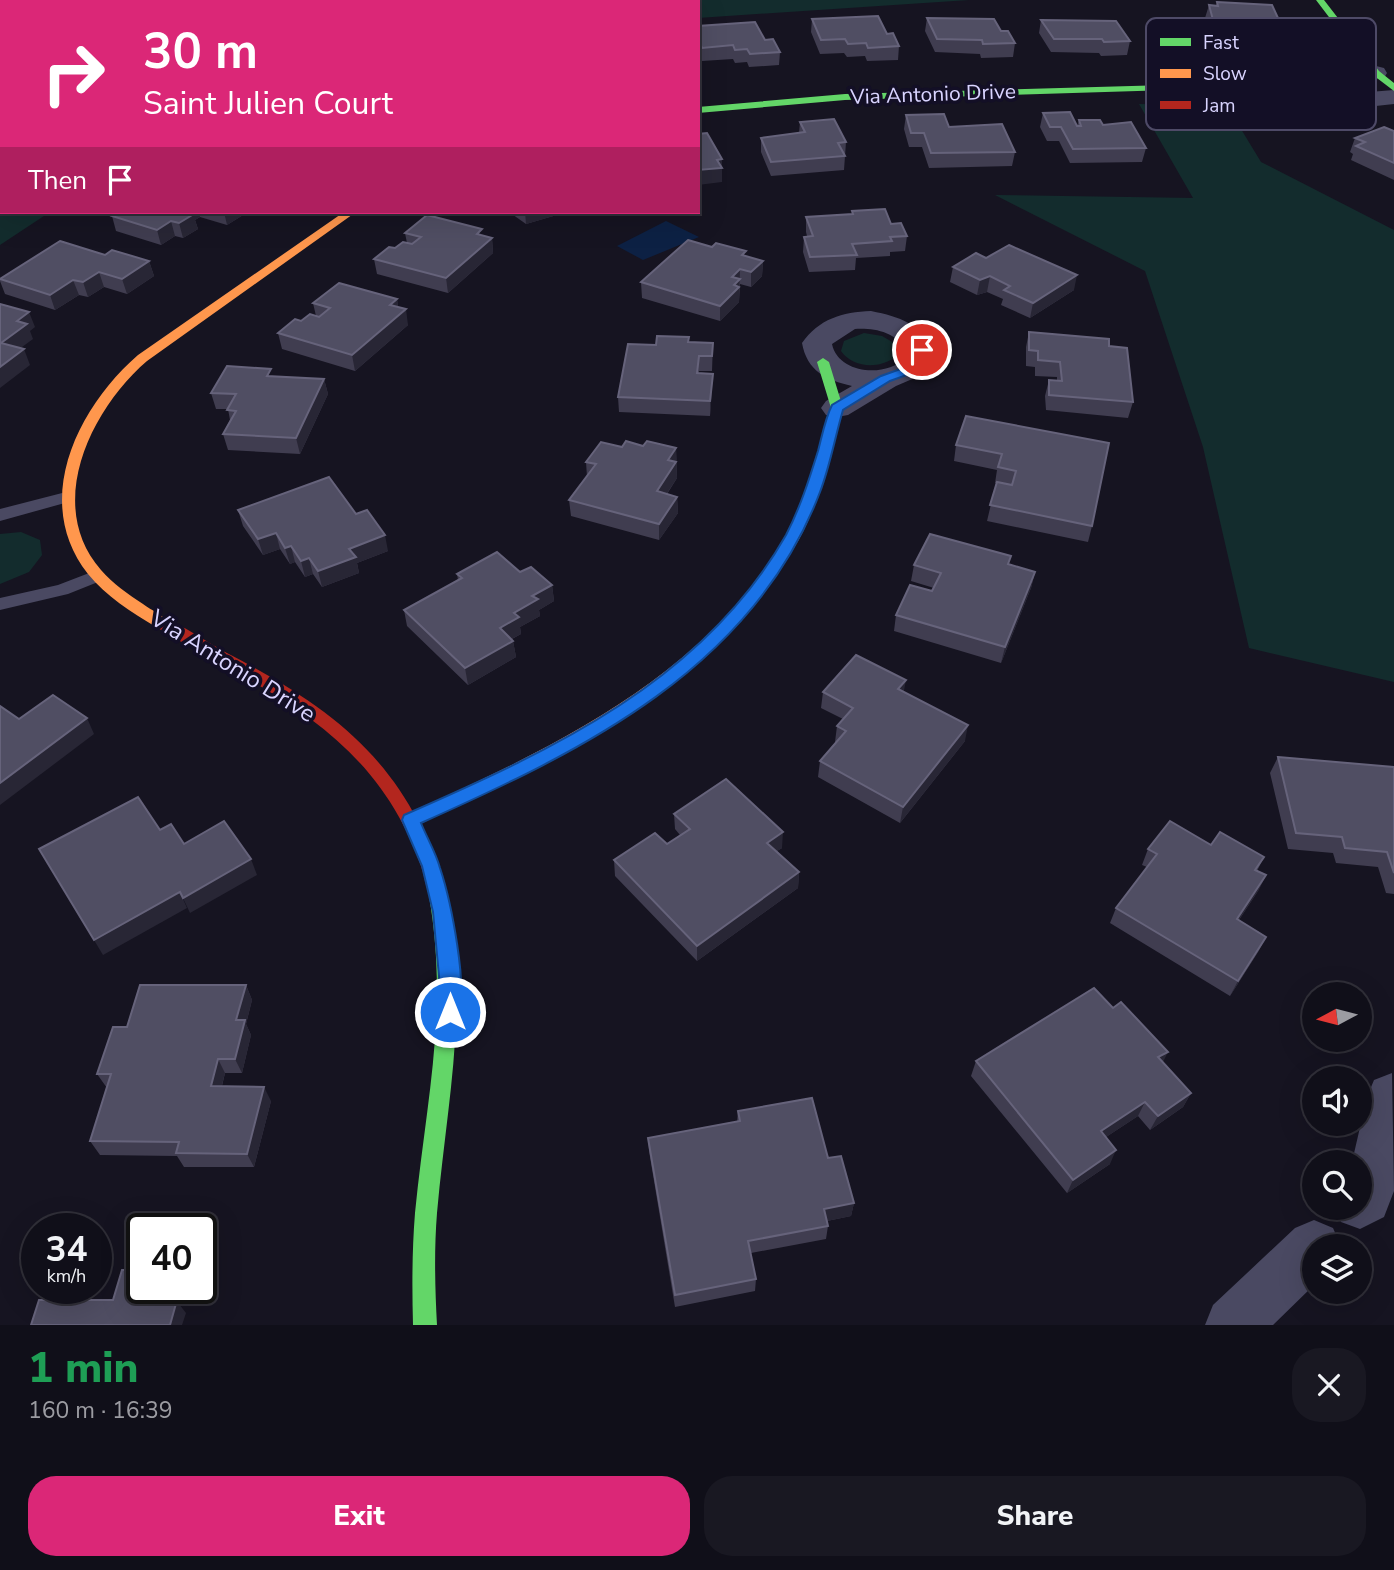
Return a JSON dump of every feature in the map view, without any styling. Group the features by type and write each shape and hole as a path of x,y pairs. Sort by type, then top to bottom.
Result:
{"street":[{"path":"1320,0 1334,18"},
{"path":"1376,73 1394,88"},
{"name":"Via Antonio Drive","path":"700,110 845,97 1146,89"},
{"name":"Via Antonio Drive","path":"1376,99 1394,97"},
{"name":"Via Antonio Drive","path":"348,214 147,354 111,389 86,427 68,469 66,497 69,521 83,555 97,576 164,623 301,702 340,734 384,779 411,820 431,866 442,912 450,972 450,1033 423,1253 425,1325"},
{"path":"411,820 527,768 594,732 651,693 705,649 755,595 793,534 813,492 837,408 823,362 817,353 817,343 832,327 862,320 895,325 917,340 922,350 920,359 913,368 885,379 837,408"},
{"path":"823,362 850,376 885,379"},
{"path":"1372,1186 1383,1147 1393,1089"},
{"path":"1330,1234 1345,1220"},
{"path":"1233,1325 1302,1259"}],"lane":[{"path":"0,515 66,497"},
{"path":"0,604 62,590 97,576"}],"green space":[{"path":"700,0 969,0 700,18"},
{"path":"1139,104 1146,104 1146,116"},
{"path":"1154,130 1242,130 1261,162 1394,230 1394,682 1249,648 1203,447 1145,271 995,195 1193,198"},
{"path":"0,214 47,214 0,245"},
{"path":"864,333 882,336 894,343 897,353 894,358 881,364 866,365 846,357 841,351 844,341"},
{"path":"21,532 40,540 42,555 29,572 0,584 0,534"}],"water":[{"path":"666,221 699,237 643,260 617,246"}],"building":[{"path":"1217,2 1272,5 1278,18 1212,18 1209,5 1218,6"},
{"path":"878,16 887,34 893,33 899,46 868,48 866,43 848,44 845,39 821,40 812,19"},
{"path":"927,18 994,19 1001,31 1008,31 1015,43 983,44 982,40 937,39"},
{"path":"1041,20 1116,21 1130,41 1054,39"},
{"path":"755,22 765,40 773,39 780,52 750,54 747,49 735,50 733,45 702,48 700,26"},
{"path":"1070,112 1077,126 1081,126 1079,120 1100,120 1103,125 1131,122 1146,148 1073,149 1061,127 1050,127 1043,113"},
{"path":"944,114 949,127 1002,124 1015,152 931,153 924,133 911,133 906,115"},
{"path":"834,119 846,142 838,143 845,156 771,162 761,138 805,132 800,122"},
{"path":"1384,127 1394,131 1394,163 1356,146 1365,142 1355,138"},
{"path":"707,133 722,159 717,160 722,168 700,170 700,134"},
{"path":"885,209 891,224 901,223 907,236 890,237 892,241 852,244 857,255 810,257 804,237 813,236 806,217"},
{"path":"194,214 179,223 171,221 157,230 112,216"},
{"path":"427,215 482,229 477,234 492,238 446,278 374,259 389,247 395,248 403,242 412,244 421,237 405,233"},
{"path":"688,240 712,247 716,243 746,251 742,255 763,261 751,272 740,269 732,277 740,279 734,285 739,287 720,306 641,282"},
{"path":"60,241 105,255 112,250 149,261 122,279 99,272 83,282 73,280 50,295 0,279"},
{"path":"1009,245 1077,275 1033,303 1004,290 1010,286 990,276 980,280 953,267 976,253 986,258"},
{"path":"339,283 397,299 390,305 406,309 352,355 278,333 295,319 301,321 310,314 319,317 330,308 313,303"},
{"path":"0,304 29,312 17,321 27,324 1,343 24,349 0,367"},
{"path":"1029,332 1109,339 1109,346 1127,348 1133,402 1049,395 1049,380 1062,381 1060,362 1038,360 1038,351 1029,350"},
{"path":"657,336 689,337 688,342 713,343 712,356 699,356 697,373 713,374 710,401 618,397 628,344 656,345"},
{"path":"227,366 271,369 267,376 324,379 296,438 223,434 236,411 227,410 236,394 211,393"},
{"path":"966,416 1109,443 1092,526 990,505 997,482 1012,485 1016,471 998,467 1002,454 956,445"},
{"path":"626,441 643,446 647,441 676,448 668,460 676,462 657,491 677,497 659,524 569,500 596,464 586,462 601,442 622,447"},
{"path":"329,477 356,514 367,510 385,535 349,549 356,557 318,571 309,558 301,561 291,546 285,548 276,533 258,539 238,510"},
{"path":"930,534 1011,556 1008,564 1035,572 1005,647 896,615 910,585 932,591 941,573 914,565"},
{"path":"497,552 520,572 531,567 552,585 532,596 538,599 514,613 519,617 500,628 513,641 465,668 404,610 462,578 457,574"},
{"path":"856,655 906,680 898,689 968,725 903,807 820,761 846,731 837,726 853,708 823,692"},
{"path":"53,695 87,718 0,783 0,706 19,719"},
{"path":"1278,757 1394,767 1394,873 1387,852 1345,848 1342,837 1296,833"},
{"path":"726,779 783,832 767,843 799,872 697,946 614,860 655,833 667,844 690,829 674,814"},
{"path":"138,797 160,830 171,824 184,844 224,821 251,859 183,898 180,892 94,940 39,849"},
{"path":"1170,821 1211,845 1220,832 1264,857 1255,870 1266,875 1237,919 1266,937 1238,981 1116,908 1157,854 1148,849"},
{"path":"140,985 246,985 236,1020 245,1020 235,1059 218,1059 211,1086 264,1087 247,1154 176,1153 179,1142 90,1141 111,1074 97,1074 113,1027 127,1027"},
{"path":"1094,988 1113,1008 1121,1002 1168,1052 1158,1057 1191,1093 1158,1116 1145,1102 1101,1131 1116,1150 1073,1180 976,1061"},
{"path":"812,1098 828,1158 841,1156 854,1203 824,1209 828,1226 748,1241 756,1279 675,1295 648,1138 740,1121 738,1111"},
{"path":"122,1270 126,1270 126,1304 176,1304 170,1325 31,1325 38,1304 112,1304"}],"traffic: fast":[{"path":"1320,0 1334,18"},
{"path":"1376,73 1394,88"},
{"path":"700,110 845,97 1146,89"},
{"path":"823,362 837,408 824,457"},
{"path":"425,1325 425,1229 448,1009 445,934 438,896"}],"traffic: slow":[{"path":"161,623 111,589 87,562 74,537 68,511 69,484 74,458 84,433 115,386 142,358 348,214"},
{"path":"411,820 519,769 625,710 673,675 718,636 758,591 791,541 824,457"}],"traffic: jam":[{"path":"161,623 300,701 348,739 388,785 404,811 430,866 438,896"}],"route":[{"path":"450,1012 450,972 442,912 431,866 411,820 527,768 594,732 651,693 705,649 755,595 793,534 813,492 837,408 885,379 901,375 913,368 920,359 922,350"}]}
